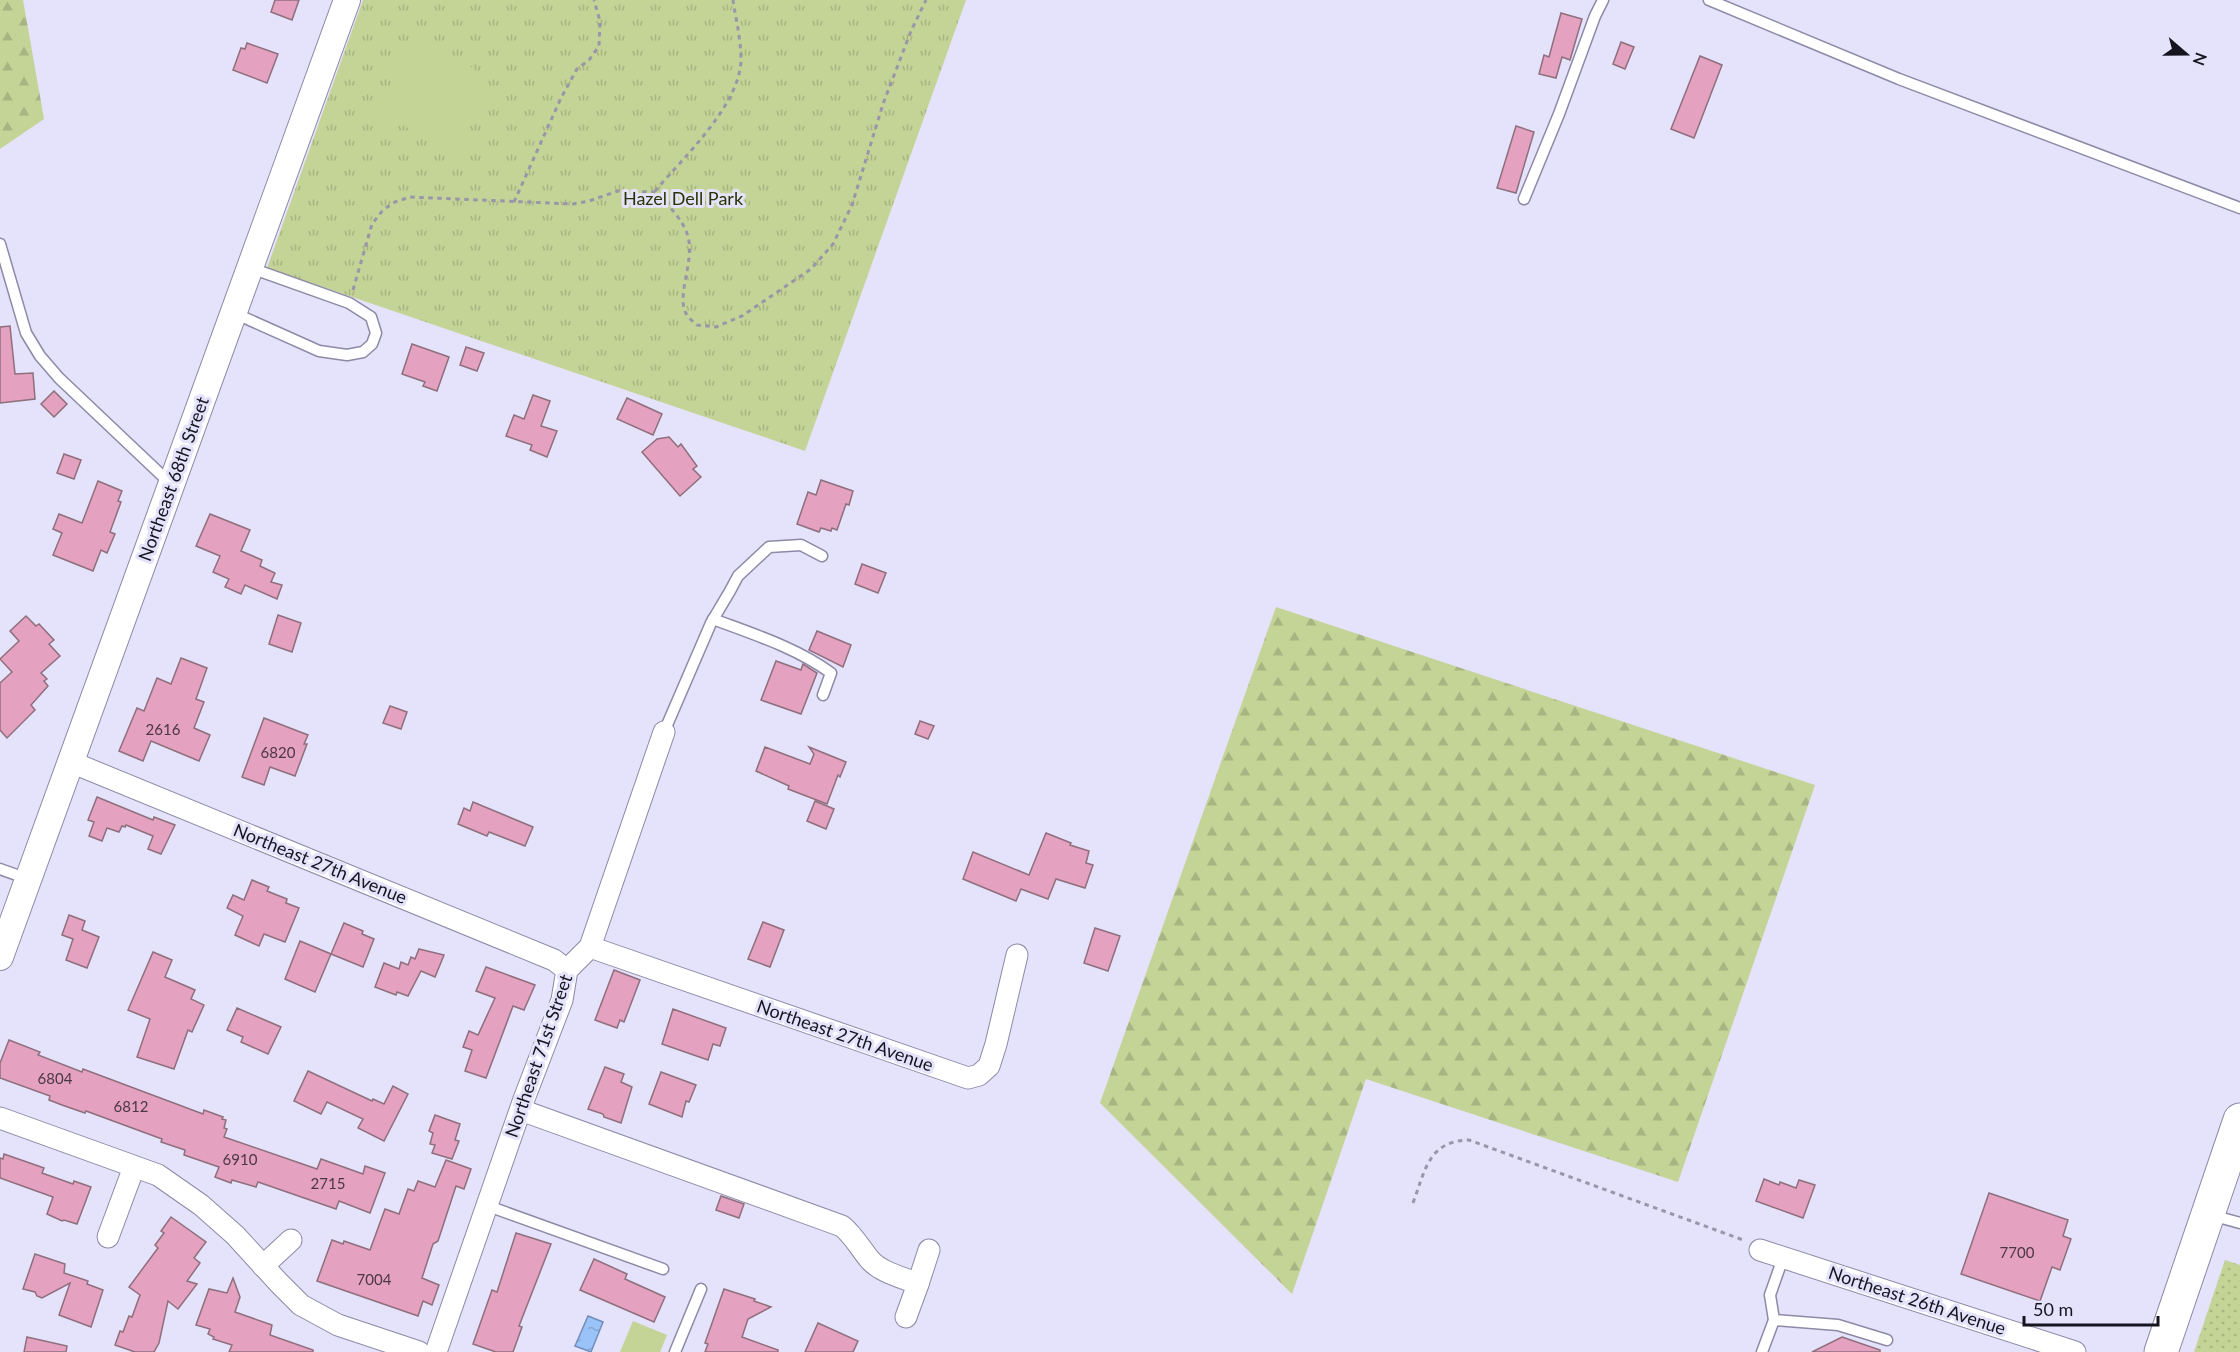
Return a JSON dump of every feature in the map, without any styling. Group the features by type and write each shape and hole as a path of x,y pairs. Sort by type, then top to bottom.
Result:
{"main road":[{"path":"2161,1352 2240,1120"}],"street":[{"name":"Northeast 68th Street","path":"0,957 347,0"},
{"name":"Northeast 71st Street","path":"436,1352 520,1110 562,1000 567,970 590,947 664,732"},
{"name":"Northeast 27th Avenue","path":"71,762 554,960 567,970"},
{"name":"Northeast 27th Avenue","path":"590,947 968,1078 979,1075 989,1066 1017,955"},
{"path":"520,1110 833,1222 850,1232 879,1267 918,1284"},
{"path":"0,1118 158,1175 201,1205 235,1235 301,1305 338,1325 419,1352"},
{"path":"108,1238 134,1167"},
{"path":"263,1266 291,1240"},
{"path":"906,1317 929,1250"},
{"name":"Northeast 26th Avenue","path":"1760,1250 2074,1352"}],"lane":[{"path":"1524,199 1559,114 1595,16 1604,0"},
{"path":"1709,0 1899,78 2240,208"},
{"path":"0,244 26,333 40,356 59,378 172,485"},
{"path":"234,313 319,351 347,355 363,352 372,344 376,333 371,317 349,303 251,268"},
{"path":"664,732 713,620 738,576 769,547 801,545 822,556"},
{"path":"713,620 750,633 818,663 831,672 824,695"},
{"path":"0,869 28,879"},
{"path":"488,1206 663,1269"},
{"path":"2208,1214 2240,1223"},
{"path":"1762,1352 1774,1320 1770,1295 1783,1258"},
{"path":"675,1352 701,1289"},
{"path":"1774,1320 1838,1325 1887,1340"}],"path":[{"path":"514,202 561,98 577,69 589,60 599,46 600,21 594,0"},
{"path":"655,192 724,110 733,93 741,62 733,0"},
{"path":"349,303 372,224 383,210 395,201 410,197 573,204 618,191 655,192 673,211 688,236 690,258 682,301 686,315 697,325 716,327 742,316 811,269 833,244 852,205 883,105 926,0"},
{"path":"1413,1203 1432,1156 1443,1144 1456,1140 1468,1140 1713,1228 1752,1244 1760,1250"}],"green space":[{"path":"0,0 23,0 44,119 0,149"},
{"name":"Hazel Dell Park","path":"363,0 966,0 805,451 267,268"},
{"path":"410,36 473,68 484,80 485,91 459,151 378,114"},
{"path":"1276,607 1815,785 1678,1182 1366,1079 1292,1294 1100,1103"},
{"path":"2225,1260 2240,1265 2240,1352 2194,1352"},
{"path":"633,1321 667,1335 660,1352 620,1352"}],"water":[{"path":"588,1316 603,1322 591,1352 575,1346"}],"building":[{"path":"275,0 299,0 292,20 271,12"},
{"path":"1561,13 1582,19 1570,60 1562,57 1556,78 1539,74 1544,55 1549,57"},
{"path":"1621,42 1634,47 1625,69 1613,64"},
{"path":"247,43 278,54 267,83 233,70 241,48 245,49"},
{"path":"1700,56 1722,65 1694,138 1671,129"},
{"path":"1516,126 1534,132 1516,193 1497,188"},
{"path":"10,326 15,374 33,373 35,399 0,403 0,327"},
{"path":"412,344 449,357 437,391 423,386 425,382 402,374"},
{"path":"466,347 484,353 477,371 460,365"},
{"path":"54,391 67,404 54,417 41,404"},
{"path":"533,395 550,401 541,426 557,431 547,457 530,450 532,445 506,436 514,415 524,419"},
{"path":"627,398 662,414 653,435 617,419"},
{"path":"669,437 678,447 681,444 697,466 693,469 701,477 680,496 642,452 657,439"},
{"path":"64,454 81,460 74,479 57,473"},
{"path":"821,480 853,491 837,530 821,528 819,532 797,524 808,492 816,495"},
{"path":"98,481 122,491 118,501 121,502 110,532 115,534 107,553 101,550 93,571 53,555 62,533 53,529 59,514 82,523"},
{"path":"210,514 250,530 241,551 262,560 260,566 275,573 271,582 282,585 277,599 245,585 241,594 225,587 229,579 213,572 220,556 196,546"},
{"path":"862,564 886,573 878,593 855,584"},
{"path":"278,615 301,623 292,652 269,644"},
{"path":"26,616 36,626 39,624 54,640 49,644 60,656 41,673 47,679 44,681 48,686 31,705 35,710 7,738 0,730 0,683 12,672 0,659 19,641 10,631"},
{"path":"817,631 851,645 843,667 809,650"},
{"path":"181,658 207,668 196,699 204,702 194,728 210,735 199,761 151,741 143,761 119,751 137,708 144,711 157,678 171,684"},
{"path":"776,661 801,670 803,664 817,673 801,714 761,700"},
{"path":"390,706 407,712 401,729 383,723"},
{"path":"264,718 308,735 295,776 270,767 264,785 242,777"},
{"path":"920,721 934,726 928,739 915,734"},
{"path":"765,747 810,764 814,754 809,747 846,762 840,777 838,775 827,804 788,789 789,786 756,771"},
{"path":"97,797 153,820 154,817 175,825 161,854 148,849 153,836 126,825 122,826 119,832 107,828 102,841 89,836 94,822 88,820"},
{"path":"815,801 834,809 826,829 807,821"},
{"path":"473,802 533,827 525,846 489,832 487,836 458,824 464,808 470,811"},
{"path":"1046,833 1071,843 1070,845 1089,851 1086,863 1093,865 1085,888 1056,879 1048,899 1021,889 1016,901 963,879 973,852 1029,875"},
{"path":"252,880 269,887 267,891 287,899 286,903 299,908 285,942 264,934 259,946 235,935 243,916 227,908 233,895 244,900"},
{"path":"69,915 85,921 82,930 99,937 87,968 66,960 73,939 62,935"},
{"path":"763,922 784,930 770,967 748,959"},
{"path":"344,923 363,931 362,934 374,939 363,967 331,954"},
{"path":"1095,928 1120,936 1108,971 1084,963"},
{"path":"300,941 331,954 315,992 285,979"},
{"path":"419,949 444,955 435,977 421,971 408,996 397,992 396,995 375,987 384,963 399,969 401,962 408,965 411,957 415,959"},
{"path":"153,952 172,960 165,977 195,990 191,999 204,1005 192,1032 188,1030 174,1069 137,1057 150,1019 128,1010"},
{"path":"486,967 535,985 524,1010 513,1006 486,1078 465,1071 472,1050 463,1047 469,1031 478,1035 495,998 476,991"},
{"path":"614,970 640,980 624,1022 620,1020 617,1028 595,1020"},
{"path":"237,1008 281,1027 268,1054 241,1042 243,1037 227,1030"},
{"path":"673,1009 726,1028 720,1046 713,1044 708,1060 662,1044"},
{"path":"9,1040 40,1052 38,1055 82,1072 83,1069 203,1114 204,1110 223,1117 222,1119 226,1120 224,1128 227,1129 224,1137 317,1169 321,1159 363,1174 365,1166 385,1173 370,1213 339,1201 336,1209 258,1182 256,1187 232,1180 231,1183 215,1177 219,1167 184,1155 185,1150 161,1142 162,1139 86,1111 85,1113 62,1105 49,1100 50,1096 0,1078 0,1063"},
{"path":"605,1067 624,1074 621,1082 632,1087 621,1123 588,1109"},
{"path":"308,1071 372,1101 373,1099 384,1104 393,1086 408,1094 384,1141 358,1128 363,1119 327,1102 321,1114 294,1101"},
{"path":"661,1072 696,1085 689,1102 686,1101 682,1117 649,1104"},
{"path":"435,1115 460,1124 455,1140 459,1141 452,1159 432,1153 435,1145 430,1144 433,1133 429,1131"},
{"path":"4,1154 44,1168 42,1173 73,1184 74,1181 91,1187 77,1224 62,1221 47,1214 53,1197 0,1178 0,1158 3,1159"},
{"path":"446,1160 471,1169 464,1189 456,1186 438,1241 433,1244 422,1278 439,1285 432,1305 423,1301 418,1316 317,1281 332,1240 343,1244 344,1241 370,1250 385,1209 399,1214 408,1189 414,1191 418,1181 435,1187"},
{"path":"1764,1179 1796,1188 1799,1180 1815,1185 1803,1218 1756,1201"},
{"path":"1989,1193 2068,1220 2063,1236 2071,1239 2060,1270 2052,1267 2040,1301 1961,1274"},
{"path":"721,1196 744,1204 739,1218 716,1210"},
{"path":"171,1217 206,1242 194,1258 200,1263 187,1281 197,1284 178,1309 168,1301 159,1343 154,1352 135,1352 115,1345 129,1316 132,1317 140,1295 129,1287 158,1248 155,1245 164,1233 161,1231"},
{"path":"516,1233 551,1244 519,1326 522,1327 513,1352 496,1352 473,1344 492,1290 497,1292"},
{"path":"35,1254 65,1264 64,1273 88,1281 87,1284 103,1290 91,1327 59,1315 70,1283 42,1298 35,1292 23,1289"},
{"path":"594,1259 627,1274 625,1279 665,1297 654,1322 580,1290"},
{"path":"233,1278 240,1297 235,1312 272,1325 270,1335 313,1350 313,1352 229,1352 232,1345 213,1339 214,1337 208,1334 210,1329 196,1325 209,1289 227,1293"},
{"path":"724,1289 771,1307 748,1319 742,1337 778,1350 778,1352 705,1352 708,1344 705,1343"},
{"path":"818,1323 858,1341 853,1352 805,1352"},
{"path":"27,1337 67,1346 66,1352 24,1352"},
{"path":"1842,1337 1880,1350 1880,1352 1812,1352"}]}
